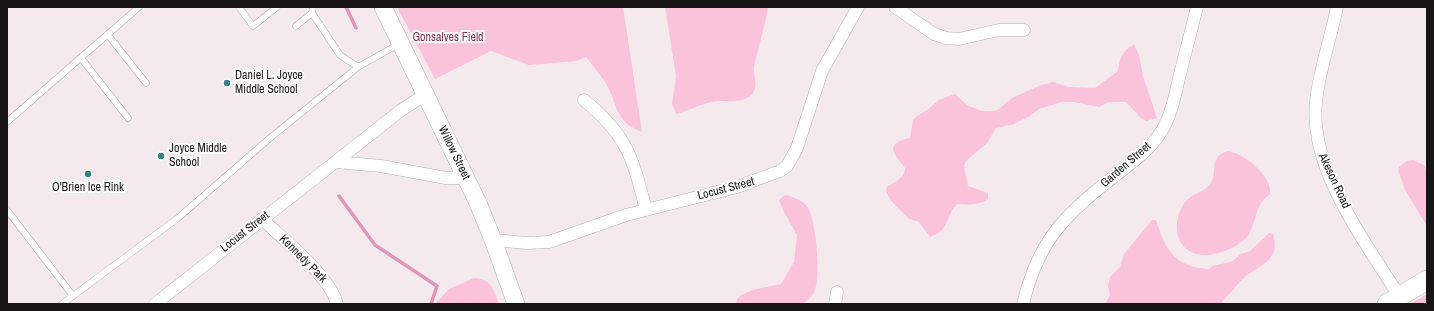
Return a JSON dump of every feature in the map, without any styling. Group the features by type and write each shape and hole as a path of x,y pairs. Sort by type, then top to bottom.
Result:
{"main road":[{"path":"1393,300 1427,280"}],"street":[{"name":"Willow Street","path":"383,7 466,178 493,240 516,304"},
{"name":"Locust Street","path":"493,240 527,243 548,242 646,210 763,179 787,166 799,142 822,71 858,7"},
{"path":"895,7 934,34 946,38 959,39 1000,30 1024,30"},
{"name":"Garden Street","path":"1023,304 1030,276 1039,258 1065,218 1084,200 1149,147 1161,132 1169,116 1197,7"},
{"name":"Akeson Road","path":"1337,7 1317,94 1315,118 1318,144 1323,164 1393,300"},
{"name":"Locust Street","path":"155,304 400,110 426,94"},
{"path":"584,100 607,119 628,149 635,167 646,210"},
{"path":"336,162 381,166 446,178 466,178"},
{"name":"Kennedy Park","path":"262,219 322,277 331,289 337,304"},
{"path":"835,304 838,292"}],"lane":[{"path":"7,122 139,7"},
{"path":"239,7 253,26 277,7"},
{"path":"296,26 312,10 340,55 358,67"},
{"path":"108,35 146,83"},
{"path":"62,304 178,218 270,138 358,67 401,43"},
{"path":"81,58 128,118"},
{"path":"7,210 73,296"}],"green space":[{"name":"Gonsalves Field","path":"397,7 623,7 642,132 626,123 621,117 605,82 586,57 577,61 529,65 491,51 435,79"},
{"path":"665,7 768,7 754,67 755,88 749,97 740,100 712,102 676,114 672,104 676,76"},
{"path":"1134,45 1139,55 1143,76 1157,118 1146,121 1141,118 1126,102 1109,102 1099,107 1074,102 1062,102 1039,109 1030,116 1014,124 996,128 987,143 966,161 964,166 968,186 988,193 988,199 978,203 958,204 951,212 942,230 930,237 919,222 909,219 892,202 886,192 887,187 901,177 905,171 905,168 894,153 894,146 902,140 910,138 913,120 939,100 955,94 967,105 982,111 993,111 999,109 1012,98 1041,85 1053,82 1069,87 1095,88 1118,71 1119,63 1124,52"},
{"path":"1228,151 1242,156 1262,173 1270,187 1270,194 1258,208 1252,229 1246,238 1236,246 1218,253 1207,255 1197,254 1189,251 1179,239 1177,222 1179,214 1183,205 1190,197 1205,189 1211,183 1218,157"},
{"path":"1413,160 1424,165 1427,172 1427,226 1405,190 1398,170 1399,167 1407,161"},
{"path":"785,195 803,202 807,206 813,222 818,269 814,291 809,299 801,304 736,304 737,299 740,296 752,290 781,284 794,262 797,235 779,200"},
{"path":"1152,220 1156,220 1168,249 1180,261 1197,268 1209,269 1212,266 1231,262 1241,254 1250,251 1269,233 1273,234 1275,242 1274,249 1268,260 1246,276 1220,304 1105,304 1110,295 1108,286 1110,277 1120,267 1124,254"},
{"path":"474,278 485,280 491,286 499,304 435,304 449,289"},
{"path":"1427,294 1427,304 1410,304"}],"waterway":[{"path":"346,7 356,28"},
{"path":"339,196 375,245 437,286 431,304"}],"place":[{"name":"Daniel L. Joyce Middle School","path":"227,83"},
{"name":"Joyce Middle School","path":"161,156"},
{"name":"O'Brien Ice Rink","path":"88,174"}]}
